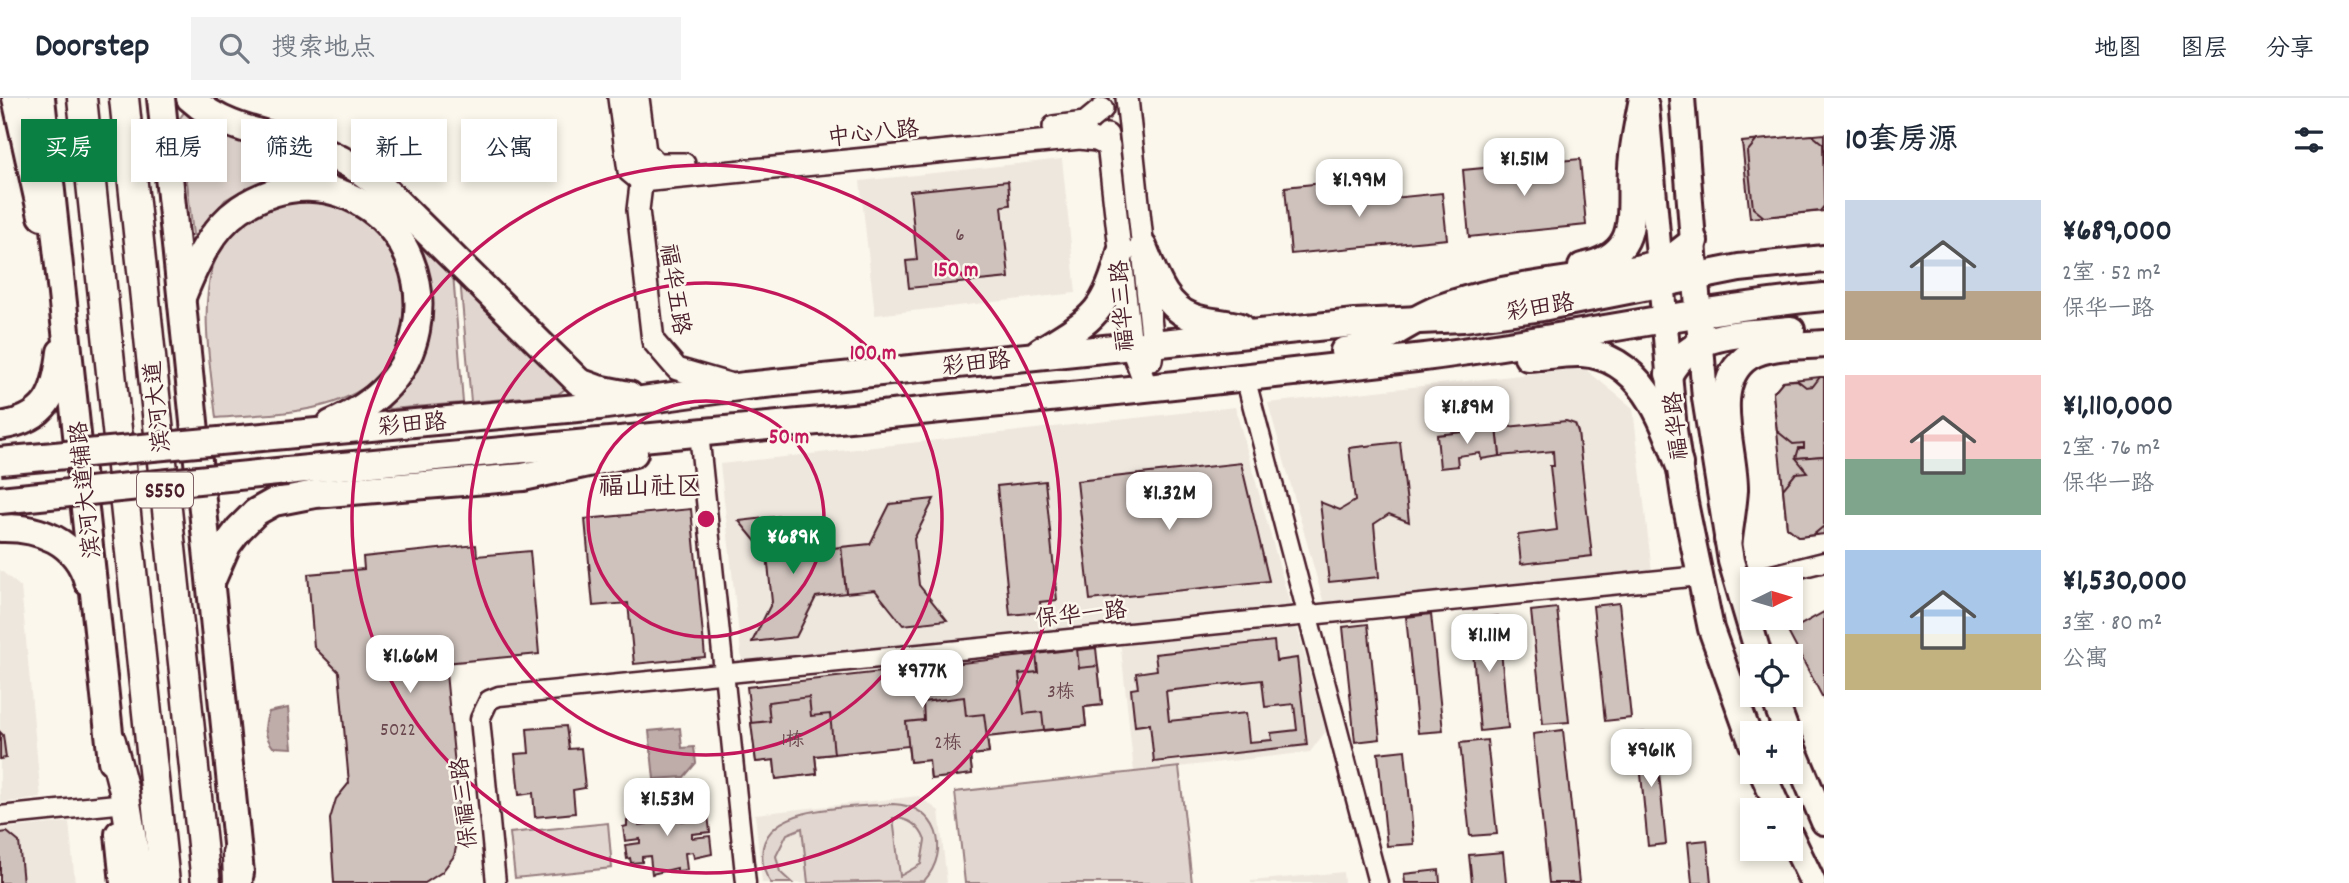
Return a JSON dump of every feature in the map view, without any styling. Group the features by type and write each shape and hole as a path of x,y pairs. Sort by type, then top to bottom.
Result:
{"highway":[{"name":"滨河大道","path":"82,98 165,883"},
{"name":"滨河大道","path":"124,98 206,883"},
{"path":"111,741 124,791 139,883"},
{"path":"237,853 240,883"}],"main road":[{"path":"16,98 34,191 59,261"},
{"name":"滨河大道辅路","path":"41,98 124,883"},
{"path":"161,98 237,853"},
{"path":"190,98 224,122 304,144 362,171 392,197 579,382 607,391 655,398"},
{"path":"1355,323 1473,285 1586,266 1613,255 1624,242 1633,218 1632,160 1644,98"},
{"name":"福华路","path":"1644,98 1679,464 1712,629 1744,721"},
{"name":"福华路","path":"1682,98 1705,398 1728,539 1741,567"},
{"path":"181,300 207,245 238,211 258,198 280,191 323,189 346,195 385,219 401,239 416,276 419,314 414,342 403,367 373,401 354,415 313,432"},
{"path":"1662,273 1694,241"},
{"path":"1031,356 1096,314 1132,249 1164,294 1182,312 1192,318 1262,333"},
{"name":"彩田路","path":"0,461 599,406 745,386 1355,323 1463,318 1542,307 1662,273 1696,277 1824,258"},
{"name":"彩田路","path":"0,500 699,433 1457,353 1699,311 1824,298"},
{"path":"0,426 27,420 45,406 55,384 65,319"},
{"path":"1257,375 1315,356 1378,344 1416,320"},
{"path":"1669,374 1683,353 1701,341 1824,327"},
{"path":"1728,539 1734,489 1726,398 1731,379 1738,366 1757,353 1824,344"},
{"path":"1457,353 1516,358 1583,353 1600,356 1619,366 1649,394 1664,421 1679,464"},
{"path":"209,587 227,545 256,512 274,502 315,494 523,477 639,451 699,433"},
{"path":"0,528 33,530 46,534 70,550 86,576 99,628"},
{"path":"1803,772 1824,822"},
{"path":"1802,861 1813,883"}],"street":[{"path":"619,98 629,171 641,181"},
{"name":"福华五路","path":"638,98 645,152 638,209 653,341 677,369 712,381 745,386"},
{"name":"福华三路","path":"1127,98 1132,249 1146,386"},
{"name":"中心八路","path":"645,152 650,160 666,166 1079,124 1089,121 1101,103"},
{"name":"福华三路","path":"1101,103 1132,249"},
{"name":"中心八路","path":"641,181 1080,138 1096,140 1109,146"},
{"path":"1257,375 1308,615 1378,883"},
{"path":"699,433 746,883"},
{"path":"1803,567 1824,562"},
{"name":"保华一路","path":"480,719 489,700 499,696 1700,576"},
{"name":"保福三路","path":"480,719 496,883"},
{"path":"0,816 116,804"}],"shaded area":[{"path":"185,111 207,119 180,119"},
{"path":"227,126 241,131 241,182 265,182 248,187 225,200 198,235 193,235 187,182 227,182"},
{"path":"1062,159 1076,293 875,315 860,181"},
{"path":"337,167 351,178 351,182 356,182 452,260 463,403 390,409 384,406 417,351 429,317 430,298 420,253 337,182"},
{"path":"317,200 352,210 395,243 410,307 410,320 405,331 384,369 366,386 344,398 294,411 216,418 207,308 211,275 221,247 241,224 273,208"},
{"path":"459,267 568,387 558,394 471,402"},
{"path":"1584,368 1633,408 1652,572 1324,604 1268,403"},
{"path":"1235,407 1291,608 742,662 720,464"},
{"path":"0,570 21,587 41,798 0,803"},
{"path":"1295,620 1326,731 1310,752 1134,772 1120,639"},
{"path":"288,708 292,748 273,747 266,735 267,717 269,712"},
{"path":"680,728 682,748 694,747 696,763 684,777 654,779 649,731"},
{"path":"1179,767 1192,883 965,883 955,792"},
{"path":"919,796 939,811 947,883 762,883 755,814"},
{"path":"893,804 908,806 920,812 936,831 937,856 933,869 924,881 808,883 802,828 787,834 776,856 780,872 792,883 771,883 766,875 763,847 770,833 782,822 818,810","holes":["893,818 913,823 925,840 921,864 900,876"]},
{"path":"69,822 75,883 0,883 0,829"},
{"path":"608,823 612,868 515,878 510,833"},
{"path":"1343,872 1344,883 1251,883 1251,881"}],"building":[{"path":"1824,134 1824,211 1750,218 1742,142"},
{"path":"1812,135 1823,144 1824,206 1820,211 1764,217 1753,208 1747,152 1757,140"},
{"path":"1580,159 1586,225 1469,237 1463,170"},
{"path":"1352,180 1354,202 1442,193 1447,239 1291,254 1285,187"},
{"path":"1008,181 1010,205 1002,206 1009,278 909,288 906,261 917,260 910,191"},
{"path":"1820,377 1824,377 1824,456 1796,458 1799,448 1804,448 1804,443 1793,444 1777,431 1773,393 1783,381 1797,380 1806,387 1813,386"},
{"path":"1824,377 1824,534 1799,537 1787,527 1773,393 1783,381"},
{"path":"1566,421 1575,424 1578,432 1592,556 1521,564 1518,535 1557,530 1550,466 1554,466 1553,451 1500,456 1497,428"},
{"path":"1497,428 1500,456 1481,459 1480,453 1457,456 1458,466 1440,468 1437,435"},
{"path":"1400,442 1409,522 1389,514 1374,524 1379,577 1329,582 1320,502 1340,510 1355,501 1349,448"},
{"path":"1824,456 1824,526 1813,535 1799,537 1787,527 1783,489 1796,473 1807,472 1796,458"},
{"path":"1241,463 1269,581 1090,600 1077,481"},
{"path":"1045,481 1057,600 1040,602 1041,612 1010,615 997,486"},
{"path":"934,499 914,539 919,585 947,620 903,625 875,590 846,593 841,547 870,544 890,504"},
{"path":"691,509 705,657 634,664 628,603 593,606 585,519"},
{"path":"783,516 811,551 841,547 846,593 816,597 796,637 752,642 772,602 767,555 739,521"},
{"path":"476,545 477,556 530,551 539,654 445,663 461,827 454,856 442,872 425,883 334,883 330,819 336,799 349,783 339,672 314,647 308,574 364,569 363,557"},
{"path":"1619,603 1631,718 1605,721 1593,606"},
{"path":"1557,608 1569,722 1543,724 1531,611"},
{"path":"1824,612 1824,700 1803,660 1803,644 1794,644 1788,632 1803,630 1803,624"},
{"path":"1431,614 1443,731 1418,733 1406,617"},
{"path":"1498,616 1508,728 1480,731 1470,619"},
{"path":"1368,624 1380,739 1355,742 1343,627"},
{"path":"1274,641 1276,661 1297,658 1307,745 1154,762 1150,724 1135,726 1131,689 1138,688 1136,673 1157,670 1155,654","holes":["1262,680 1265,707 1294,704 1297,730 1271,733 1272,740 1249,742 1246,713 1169,721 1166,691"]},
{"path":"1096,648 1102,705 1084,707 1086,726 987,737 989,753 970,755 972,774 931,779 929,760 910,762 908,746 815,756 817,774 776,779 774,760 756,762 747,687"},
{"path":"1077,649 1079,668 1098,666 1102,705 1084,707 1086,726 1044,730 1042,712 1024,714 1019,674 1038,672 1036,654"},
{"path":"809,697 811,716 830,714 834,754 815,756 817,774 776,779 774,760 756,762 751,723 770,721 768,702"},
{"path":"964,697 966,716 984,714 989,753 970,755 972,774 931,779 929,760 910,762 906,722 924,720 923,702"},
{"path":"566,726 569,749 581,748 585,788 573,790 575,813 535,817 533,793 519,795 515,754 529,753 527,729"},
{"path":"1563,730 1579,883 1549,883 1533,734"},
{"path":"0,732 3,735 6,758 0,759"},
{"path":"1655,732 1666,844 1648,846 1637,733"},
{"path":"1487,740 1497,834 1470,836 1460,743"},
{"path":"1405,750 1414,844 1387,846 1378,753"},
{"path":"680,803 682,821 690,820 689,814 708,815 710,832 692,834 692,838 710,836 712,854 694,858 693,852 685,853 687,870 677,871 677,868 652,874 650,856 642,857 642,862 631,863 630,858 627,859 625,845 640,843 640,839 625,841 623,827 627,826 627,821 638,820 639,825 647,824 645,807 654,806 655,809"},
{"path":"7,832 19,842 23,883 0,883 0,833"},
{"path":"1707,840 1711,883 1692,883 1688,842"},
{"path":"1503,852 1506,883 1472,883 1469,855"},
{"path":"1439,870 1440,883 1405,883 1404,874"}],"district":[{"name":"福山社区","path":"650,485"}]}
